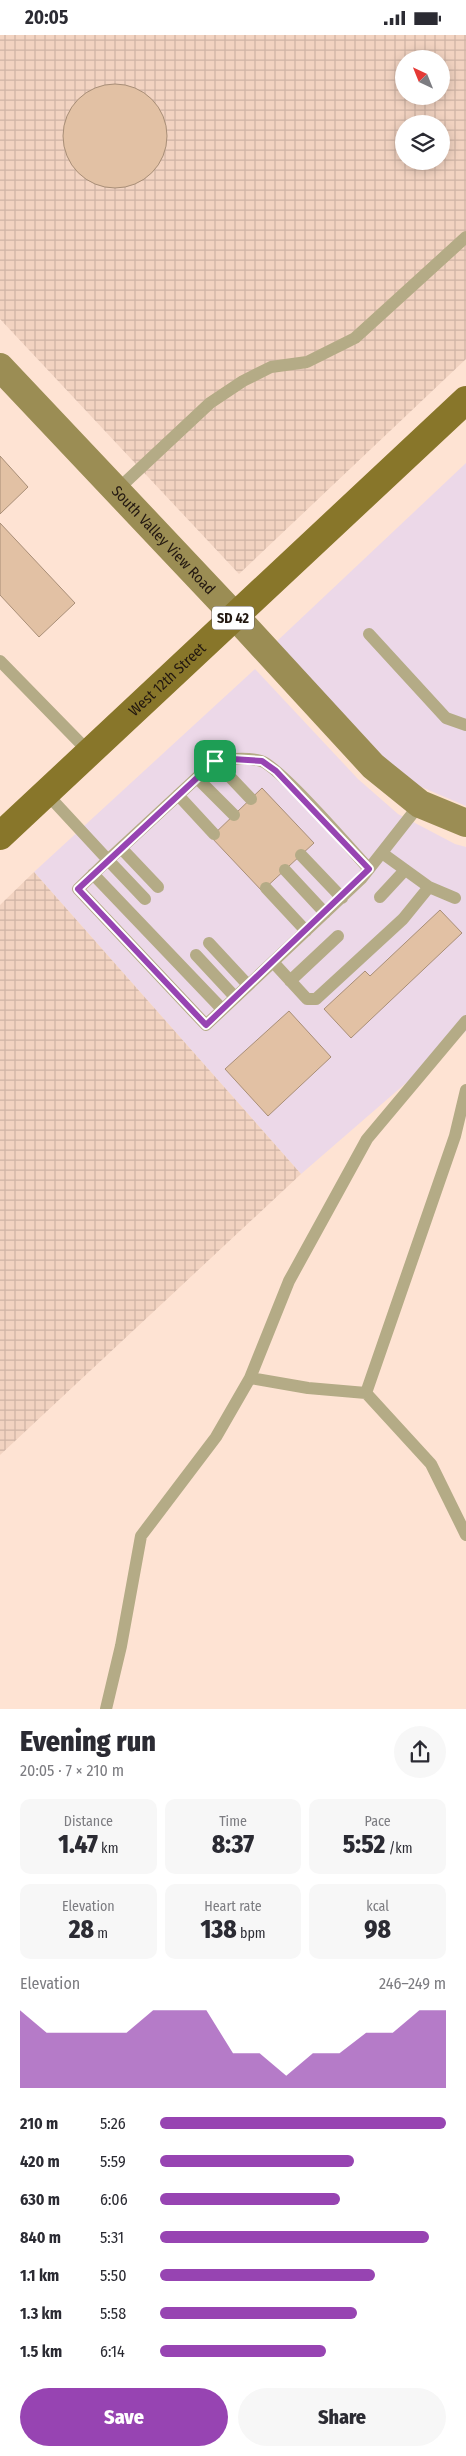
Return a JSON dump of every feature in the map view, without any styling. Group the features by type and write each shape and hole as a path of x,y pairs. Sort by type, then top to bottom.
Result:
{"main road":[{"name":"West 12th Street","path":"0,836 466,401"}],"street":[{"name":"South Valley View Road","path":"0,367 235,615 373,766 420,804 466,823"}],"lane":[{"path":"117,490 210,403 243,381 271,367 306,362 355,338 466,237"},
{"path":"369,635 446,718 466,725"},
{"path":"0,661 89,752"},
{"path":"369,869 286,780 262,761 232,759 215,761 78,889 206,1025 342,898 369,869 420,804"},
{"path":"215,761 251,799"},
{"path":"197,777 234,815"},
{"path":"46,793 145,899"},
{"path":"178,795 214,834"},
{"path":"121,848 158,887"},
{"path":"382,853 430,887 455,898"},
{"path":"301,855 342,898"},
{"path":"285,870 325,913"},
{"path":"380,897 405,870"},
{"path":"93,874 222,1009"},
{"path":"273,962 307,999 316,999 404,919 430,887"},
{"path":"266,888 306,931"},
{"path":"290,981 338,936"},
{"path":"209,943 248,985"},
{"path":"196,955 235,997"},
{"path":"106,1709 121,1646 141,1536 216,1437 250,1378 289,1281 366,1139 466,1021"},
{"path":"366,1393 455,1136 466,1090"},
{"path":"250,1378 308,1388 366,1393 431,1464 466,1535"}],"shaded area":[{"path":"0,35 466,35 466,359 239,574 0,319"},
{"path":"466,463 466,806 405,780 275,643"},
{"path":"255,669 358,779 398,814 455,844 466,847 466,1031 301,1174 34,872"},
{"path":"34,872 301,1174 0,1455 0,905"}],"building":[{"path":"115,84 135,88 152,99 163,116 167,136 163,156 152,173 135,184 115,188 95,184 78,173 67,156 63,136 67,116 78,99 95,88"},
{"path":"0,456 28,487 0,514"},
{"path":"0,523 75,603 39,637 0,595"},
{"path":"262,788 314,843 262,891 211,837"},
{"path":"440,910 462,933 351,1038 324,1009 365,971 370,976"},
{"path":"289,1011 331,1057 268,1116 225,1069"}],"route":[{"path":"232,759 262,761 286,780 369,869 342,898 206,1025 78,889 215,761 232,759"}]}
